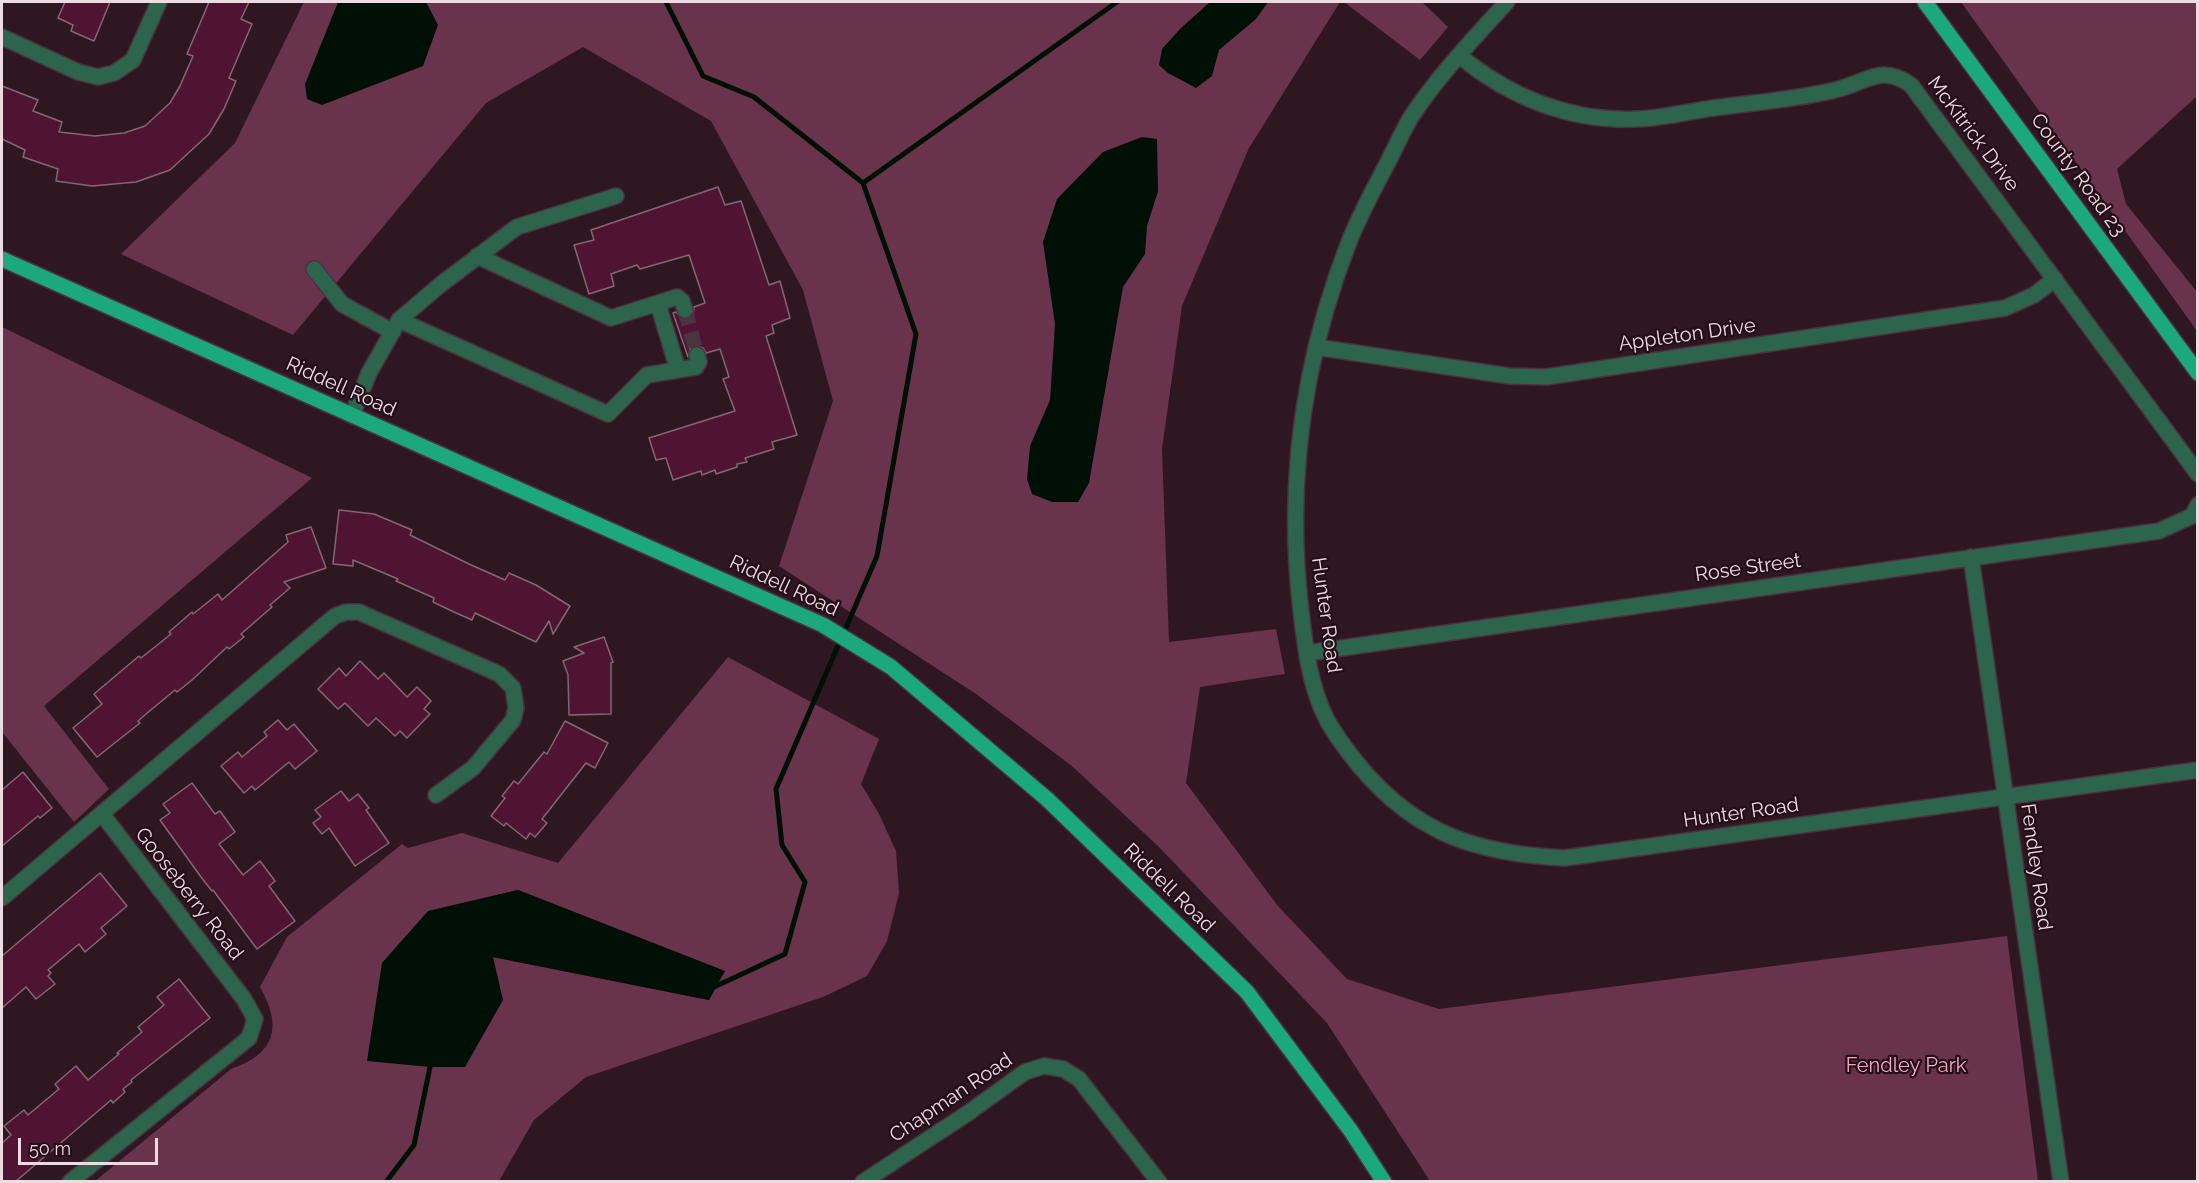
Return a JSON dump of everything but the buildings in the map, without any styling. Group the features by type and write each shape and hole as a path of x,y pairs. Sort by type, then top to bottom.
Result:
{"main road":[{"name":"County Road 23","path":"1925,2 2198,373"},
{"name":"Riddell Road","path":"2,259 823,625 891,667 1047,798 1247,992 1351,1131 1384,1182"}],"street":[{"path":"2,37 78,72 98,77 114,73 132,60 159,2"},
{"name":"Hunter Road","path":"1507,2 1411,118 1366,205 1349,241 1335,282 1316,347 1300,426 1294,505 1297,577 1307,654 1327,720 1347,751 1376,785 1398,805 1446,835 1494,851 1523,856 1564,858 2198,770"},
{"name":"McKitrick Drive","path":"1460,56 1482,74 1518,95 1542,105 1610,119 1638,119 1785,99 1836,90 1882,74 1898,76 1911,85 2198,474"},
{"path":"352,415 369,373 396,326 477,256 517,227 616,196"},
{"path":"477,256 611,318 677,297 682,301 685,310"},
{"path":"314,268 342,304 608,414 647,375 696,367 699,362 697,355"},
{"name":"Appleton Drive","path":"1316,347 1509,376 1546,377 2005,308 2034,295 2055,279"},
{"path":"658,304 678,370"},
{"name":"Rose Street","path":"1307,654 2159,531 2195,511"},
{"name":"Fendley Road","path":"1971,558 2061,1182"},
{"path":"2,898 335,616 346,612 359,612 499,674 513,688 516,708 513,720 472,768 436,795"},
{"name":"Gooseberry Road","path":"70,1182 249,1038 255,1019 244,999 102,814"},
{"name":"Chapman Road","path":"863,1182 968,1113 1025,1072 1044,1066 1063,1069 1079,1079 1159,1182"}],"green space":[{"name":"Fendley Park","path":"304,2 1340,2 1249,148 1182,306 1162,449 1169,642 1276,629 1285,674 1200,687 1186,783 1278,906 1347,979 1439,1009 2007,936 2038,1181 1430,1181 1327,1023 1159,847 1072,766 976,694 779,566 833,401 803,290 711,121 583,47 486,103 293,335 121,254 235,143"},
{"path":"1344,2 1422,2 1448,27 1420,60"},
{"path":"1961,2 2197,2 2197,96 2117,169 2126,204 2197,292 2197,331"},
{"path":"2,327 312,478 44,706 109,789 74,822 2,732"},
{"path":"728,657 879,739 861,784 879,814 896,851 899,893 887,941 867,976 823,997 586,1077 534,1120 499,1181 94,1182 231,1069 246,1063 266,1047 273,1027 267,1001 260,987 287,937 402,844 408,848 462,833 558,863","holes":["518,890 724,971 709,1000 492,957 382,963 429,911"]}],"shaded area":[{"path":"338,2 426,2 438,25 423,66 322,105 307,99 305,84"},
{"path":"1210,2 1268,2 1256,19 1219,50 1212,76 1196,88 1168,73 1159,65 1162,49"},
{"path":"1142,137 1157,139 1158,191 1147,226 1145,254 1123,287 1089,483 1078,502 1052,502 1032,494 1027,479 1030,446 1050,400 1055,324 1043,242 1057,199 1103,152"},
{"path":"518,890 725,971 709,1000 493,957 503,1000 465,1067 430,1067 367,1061 382,963 428,911"}],"waterway":[{"path":"666,2 703,76 754,97 863,183 916,334 877,556 776,789 782,845 805,882 785,954 714,987"},
{"path":"863,183 1117,2"},
{"path":"386,1182 414,1145 430,1067"}],"tunnel":[{"path":"685,310 697,355"}]}
